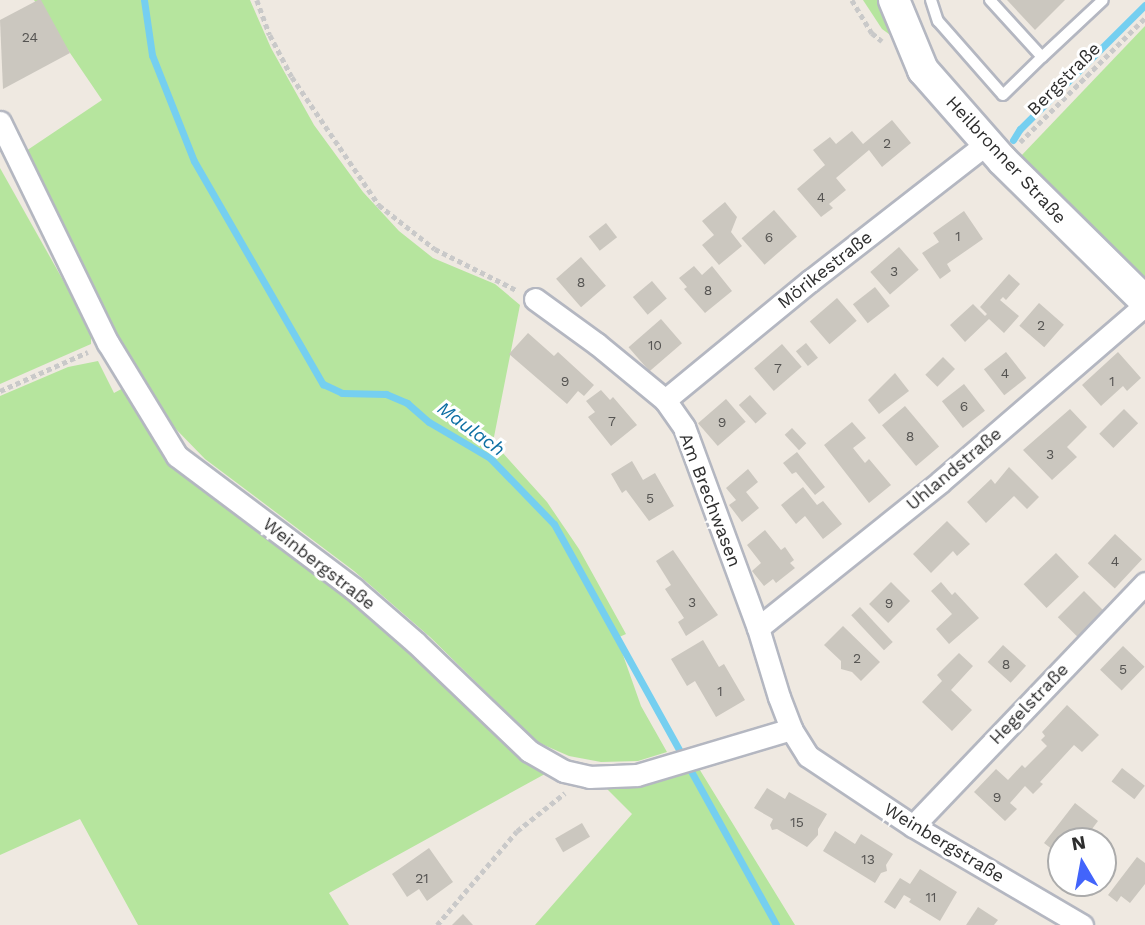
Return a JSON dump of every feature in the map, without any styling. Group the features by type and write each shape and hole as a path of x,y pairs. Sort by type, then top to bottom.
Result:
{"main road":[{"name":"Heilbronner Straße","path":"894,0 923,71 994,152 1145,303"}],"street":[{"name":"Weinbergstraße","path":"0,122 108,343 177,456 354,589 415,642 529,751 564,771 589,777 637,775 791,729"},
{"name":"Mörikestraße","path":"665,400 810,281 994,152"},
{"name":"Am Brechwasen","path":"535,299 665,400 684,427 758,628 791,729 808,756"},
{"name":"Uhlandstraße","path":"758,628 940,482 1145,303"},
{"name":"Hegelstraße","path":"913,826 1145,583"},
{"name":"Weinbergstraße","path":"808,756 913,826 1083,925"}],"lane":[{"path":"931,0 938,21 1003,95 1103,0"},
{"path":"990,0 1042,57"}],"path":[{"path":"257,0 270,35 292,77 379,205 435,250 535,299"},
{"name":"Bergstraße","path":"994,152 1145,18"},
{"path":"0,391 108,343"},
{"path":"437,925 517,831 549,804 589,777"}],"green space":[{"path":"34,0 250,0 271,48 314,125 363,192 399,231 433,258 495,284 520,305 493,442 547,502 579,549 626,634 617,638 641,706 667,752 638,761 601,762 569,756 537,742 430,637 354,571 205,459 170,423 100,316 20,155 102,100"},
{"path":"863,0 883,0 904,45 882,29"},
{"path":"1145,26 1145,280 1020,157"},
{"path":"0,168 91,330 91,344 0,384"},
{"path":"98,361 114,393 125,387 178,461 323,575 554,769 329,893 349,925 138,925 80,819 0,855 0,396 68,367"},
{"path":"695,762 795,925 535,925 632,814 599,781"}],"building":[{"path":"41,0 70,53 3,89 0,20"},
{"path":"1007,0 1065,0 1035,30"},
{"path":"892,120 911,143 882,167 869,150 836,178 846,190 829,204 833,208 821,217 797,189 825,165 813,150 830,137 836,144 852,131 863,144"},
{"path":"725,202 737,217 731,232 742,246 719,265 702,245 714,235 702,221"},
{"path":"774,210 797,236 765,265 742,238"},
{"path":"964,211 983,239 947,264 951,271 940,279 922,253 939,242 933,233"},
{"path":"606,223 617,237 600,251 589,237"},
{"path":"899,247 919,270 890,295 870,272"},
{"path":"581,257 606,286 581,307 556,279"},
{"path":"694,266 702,275 712,266 732,291 705,313 684,289 687,287 679,278"},
{"path":"1009,274 1020,284 1006,300 1003,297 1000,300 1019,316 1004,333 989,319 965,342 950,325 973,304 985,316 987,314 980,307"},
{"path":"652,281 667,299 648,315 633,297"},
{"path":"875,287 890,306 868,323 853,304"},
{"path":"837,298 857,321 830,344 810,322"},
{"path":"1039,303 1064,325 1044,347 1019,326"},
{"path":"661,319 682,343 650,371 629,347"},
{"path":"528,333 554,356 558,352 594,385 584,396 578,391 567,404 509,354"},
{"path":"806,343 818,358 808,366 796,351"},
{"path":"782,344 802,367 774,391 754,368"},
{"path":"1006,352 1026,378 1004,395 984,369"},
{"path":"1118,352 1141,378 1127,391 1123,386 1101,406 1082,385"},
{"path":"943,357 955,369 937,387 925,375"},
{"path":"895,373 909,391 879,414 868,400"},
{"path":"964,384 985,411 963,428 942,401"},
{"path":"601,390 610,400 613,397 637,425 611,446 588,417 595,412 586,401"},
{"path":"750,395 767,414 756,424 739,405"},
{"path":"726,399 746,422 718,446 698,423"},
{"path":"905,406 939,447 916,466 882,425"},
{"path":"1070,409 1087,427 1067,447 1077,457 1052,480 1023,450"},
{"path":"1124,409 1138,423 1113,448 1099,434"},
{"path":"852,422 866,438 853,448 865,463 869,459 891,485 869,503 824,445"},
{"path":"792,428 806,443 799,450 785,435"},
{"path":"797,452 825,487 815,495 796,472 792,474 783,463"},
{"path":"632,461 643,480 655,473 674,506 649,521 626,490 622,493 611,474"},
{"path":"1009,467 1039,497 1027,509 1014,496 986,523 967,502 991,479 995,484"},
{"path":"748,469 758,482 746,492 759,508 742,522 729,505 736,500 726,488"},
{"path":"803,487 817,505 823,501 842,524 823,539 805,516 796,524 781,505"},
{"path":"947,521 970,544 957,556 953,551 931,573 913,554"},
{"path":"765,530 781,550 785,547 794,560 790,563 795,568 776,583 773,579 764,586 752,571 761,563 747,545"},
{"path":"1115,534 1142,559 1115,588 1088,563"},
{"path":"673,550 718,615 686,636 678,622 684,618 665,589 671,585 656,561"},
{"path":"1056,553 1079,577 1047,608 1024,584"},
{"path":"891,582 910,601 888,623 869,604"},
{"path":"941,582 952,595 955,592 979,618 949,644 936,629 952,614 931,591"},
{"path":"1084,591 1106,613 1080,639 1058,617"},
{"path":"860,607 893,642 884,650 851,615"},
{"path":"843,626 880,662 861,681 852,672 841,669 841,661 824,645"},
{"path":"703,640 719,667 724,664 745,700 716,717 695,681 687,686 671,659"},
{"path":"1003,645 1026,666 1011,683 988,662"},
{"path":"1123,646 1145,667 1122,691 1100,670"},
{"path":"959,653 973,666 951,690 972,710 952,731 922,702 942,681 937,675"},
{"path":"1067,705 1099,735 1082,752 1074,745 1040,782 1043,784 1033,794 1025,786 1010,803 1017,809 1005,821 974,792 996,769 1008,780 1022,765 1025,768 1047,746 1041,740 1045,736 1042,732"},
{"path":"1122,768 1145,786 1134,799 1112,781"},
{"path":"767,788 785,799 789,792 827,814 818,829 818,835 807,847 777,829 772,830 770,825 773,819 754,808"},
{"path":"1075,803 1098,821 1094,827 1056,827"},
{"path":"582,823 590,837 563,852 555,838"},
{"path":"835,831 855,844 861,834 893,854 886,865 887,871 881,873 875,883 823,851"},
{"path":"429,848 453,882 427,901 419,889 407,897 392,874"},
{"path":"1137,857 1145,863 1145,884 1130,903 1121,896 1117,902 1111,897 1117,897 1117,883"},
{"path":"920,869 957,892 940,921 909,902 911,899 904,895 895,909 884,902 900,878 910,884"},
{"path":"978,907 998,920 994,925 966,925"},
{"path":"463,914 473,925 452,925"}],"waterway":[{"name":"Maulach","path":"144,0 152,55 194,161 323,384 342,393 386,394 407,403 429,422 490,458 554,524 776,925"},
{"path":"1013,140 1020,129 1145,5"}]}
